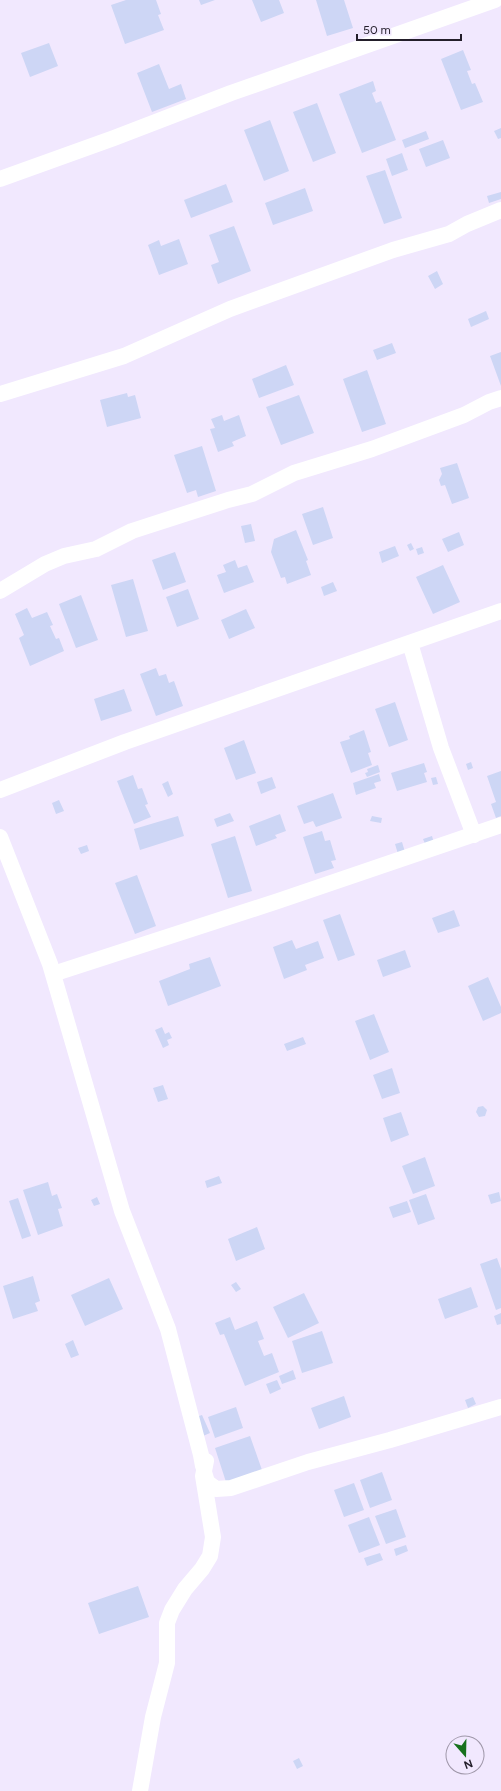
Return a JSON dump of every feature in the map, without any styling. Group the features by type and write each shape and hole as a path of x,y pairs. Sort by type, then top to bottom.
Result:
{"street":[{"path":"0,178 114,138 231,93 495,0"},
{"path":"0,394 124,356 230,309 393,250 449,234 467,224 501,210"},
{"path":"0,591 45,564 64,556 96,549 132,531 228,500 252,494 294,473 372,449 464,415 489,402 501,398"},
{"path":"0,790 125,742 501,610"},
{"path":"410,643 441,748 474,835"},
{"path":"53,974 278,902 501,825"},
{"path":"0,837 53,974 122,1211 168,1329 202,1455 203,1476 213,1537 210,1556 202,1569 185,1589 172,1610 168,1623 167,1663 153,1717 140,1791"},
{"path":"203,1467 207,1482 216,1489 231,1488 308,1462 390,1440 501,1407"}],"building":[{"path":"126,0 156,0 161,14 158,15 164,30 125,44 111,5"},
{"path":"199,0 215,0 201,5"},
{"path":"252,0 279,0 284,13 261,22"},
{"path":"316,0 344,0 353,28 327,36"},
{"path":"49,43 58,66 30,77 21,53"},
{"path":"463,50 471,70 467,71 472,84 475,83 483,102 461,110 441,59"},
{"path":"159,64 169,89 181,84 186,99 152,112 137,73"},
{"path":"373,81 376,91 372,93 376,103 381,101 396,140 362,153 339,94"},
{"path":"317,103 336,153 313,162 293,112"},
{"path":"270,120 289,171 264,181 244,130"},
{"path":"501,128 501,138 498,139 494,131"},
{"path":"426,131 429,139 405,148 402,140"},
{"path":"443,140 450,158 426,167 419,149"},
{"path":"402,153 408,170 392,176 386,159"},
{"path":"385,170 402,218 384,224 366,176"},
{"path":"226,184 233,202 191,218 184,200"},
{"path":"305,188 313,211 273,225 265,203"},
{"path":"501,192 501,199 489,203 487,196"},
{"path":"234,226 251,271 218,284 211,265 219,262 209,235"},
{"path":"179,239 188,264 159,275 148,245 159,240 161,246"},
{"path":"437,271 443,284 435,289 428,276"},
{"path":"486,311 489,319 471,327 468,319"},
{"path":"392,343 396,353 377,360 373,350"},
{"path":"501,352 501,386 490,356"},
{"path":"286,365 294,385 259,398 252,379"},
{"path":"367,370 386,424 362,432 343,379"},
{"path":"127,393 128,397 135,395 141,418 107,427 100,400"},
{"path":"299,395 314,433 281,445 266,407"},
{"path":"222,415 224,421 239,415 246,436 232,442 234,446 218,452 210,429 215,428 211,419"},
{"path":"202,446 216,491 198,497 196,490 187,493 174,455"},
{"path":"457,463 469,498 452,504 445,485 441,486 439,480 442,474 440,468"},
{"path":"323,507 333,538 313,545 302,514"},
{"path":"251,524 255,541 245,543 241,526"},
{"path":"296,530 308,560 306,561 311,575 287,584 285,577 281,578 271,552 274,539"},
{"path":"459,532 464,545 448,552 442,539"},
{"path":"411,543 414,549 410,551 407,545"},
{"path":"395,546 399,556 382,563 379,552"},
{"path":"422,547 424,553 418,555 416,549"},
{"path":"175,552 186,582 163,590 152,560"},
{"path":"235,560 238,568 247,565 254,582 224,593 217,575 226,572 223,565"},
{"path":"443,565 460,602 433,614 416,577"},
{"path":"133,579 148,631 126,637 111,585"},
{"path":"333,582 337,591 324,596 321,587"},
{"path":"188,589 199,619 177,627 166,597"},
{"path":"81,595 98,640 76,648 59,604"},
{"path":"27,608 32,618 47,612 53,625 50,626 56,639 59,638 64,651 30,666 19,638 24,635 15,614"},
{"path":"246,609 255,628 229,639 221,620"},
{"path":"156,668 159,676 166,674 169,683 174,681 183,706 156,716 140,674"},
{"path":"124,689 132,711 101,721 94,699"},
{"path":"395,702 408,740 389,747 375,709"},
{"path":"364,730 371,752 368,753 372,765 351,773 340,742 350,739 349,736"},
{"path":"244,740 256,773 236,780 224,748"},
{"path":"471,762 473,768 468,770 466,764"},
{"path":"424,763 427,772 424,773 427,782 397,791 391,773"},
{"path":"378,765 380,772 367,777 365,773 368,772 367,769"},
{"path":"501,771 501,816 496,818 491,804 496,802 487,776"},
{"path":"379,774 381,781 374,783 376,788 356,795 353,783"},
{"path":"133,775 138,789 142,788 148,804 145,805 151,817 134,824 117,781"},
{"path":"272,777 276,788 261,794 257,782"},
{"path":"436,777 438,784 433,785 431,778"},
{"path":"168,781 173,794 168,797 162,784"},
{"path":"333,793 342,818 316,827 313,821 304,824 297,806"},
{"path":"59,800 64,811 56,814 52,803"},
{"path":"230,813 234,821 217,827 214,819"},
{"path":"280,814 286,831 275,835 277,838 256,846 249,826"},
{"path":"178,816 184,836 140,850 134,829"},
{"path":"372,816 382,818 381,823 370,821"},
{"path":"322,831 325,841 330,840 336,860 331,861 334,868 315,874 303,837"},
{"path":"235,836 252,891 228,898 211,844"},
{"path":"432,836 434,843 426,846 423,839"},
{"path":"402,842 405,852 398,854 395,844"},
{"path":"87,845 89,851 81,854 78,848"},
{"path":"137,875 156,926 135,934 115,883"},
{"path":"454,910 460,926 438,933 432,918"},
{"path":"340,914 355,955 338,961 323,920"},
{"path":"292,940 296,949 318,941 324,958 305,965 307,970 284,979 273,947"},
{"path":"405,950 411,967 383,977 377,960"},
{"path":"210,957 221,986 168,1006 159,981 190,969 189,964"},
{"path":"488,977 501,1007 501,1013 483,1021 468,986"},
{"path":"374,1014 389,1052 370,1060 355,1021"},
{"path":"162,1027 165,1034 169,1032 172,1038 167,1040 169,1045 163,1048 155,1030"},
{"path":"303,1037 306,1044 287,1051 284,1044"},
{"path":"392,1068 400,1093 382,1099 373,1075"},
{"path":"163,1085 168,1099 158,1102 153,1088"},
{"path":"483,1106 487,1110 485,1116 479,1117 476,1112 478,1107"},
{"path":"401,1112 409,1135 391,1142 383,1118"},
{"path":"425,1157 435,1186 413,1194 402,1166"},
{"path":"219,1176 222,1183 207,1188 205,1181"},
{"path":"48,1182 52,1196 57,1194 62,1208 58,1209 63,1226 38,1235 23,1190"},
{"path":"499,1192 501,1201 491,1204 488,1195"},
{"path":"426,1194 435,1219 418,1225 409,1200"},
{"path":"97,1197 100,1204 94,1206 91,1200"},
{"path":"18,1198 31,1236 22,1239 9,1201"},
{"path":"407,1201 411,1212 393,1218 389,1207"},
{"path":"257,1227 265,1249 236,1261 228,1239"},
{"path":"497,1258 501,1269 501,1308 496,1310 480,1264"},
{"path":"33,1276 40,1301 35,1303 38,1311 13,1319 3,1286"},
{"path":"109,1278 123,1309 85,1326 71,1295"},
{"path":"236,1282 241,1289 236,1292 231,1285"},
{"path":"471,1287 478,1307 445,1319 438,1299"},
{"path":"304,1293 319,1323 288,1338 273,1307"},
{"path":"501,1313 501,1324 497,1325 494,1316"},
{"path":"230,1317 235,1330 257,1321 264,1339 258,1341 264,1356 272,1353 279,1372 245,1386 224,1334 220,1335 215,1323"},
{"path":"322,1331 333,1363 302,1373 292,1341"},
{"path":"73,1340 79,1355 71,1358 65,1344"},
{"path":"293,1370 296,1379 282,1384 279,1376"},
{"path":"277,1380 281,1389 270,1394 266,1384"},
{"path":"344,1396 351,1417 319,1429 311,1408"},
{"path":"473,1397 476,1404 468,1408 465,1400"},
{"path":"236,1407 243,1428 215,1438 208,1417"},
{"path":"202,1415 210,1433 203,1436 196,1417"},
{"path":"250,1436 262,1470 226,1482 215,1448"},
{"path":"382,1472 392,1500 370,1508 360,1480"},
{"path":"354,1483 364,1510 344,1517 334,1490"},
{"path":"396,1509 406,1537 386,1544 375,1516"},
{"path":"369,1517 380,1545 359,1553 348,1525"},
{"path":"406,1545 408,1551 396,1556 394,1549"},
{"path":"380,1553 383,1560 367,1566 364,1558"},
{"path":"138,1586 149,1617 99,1634 88,1603"},
{"path":"299,1758 303,1766 297,1769 293,1761"}]}
